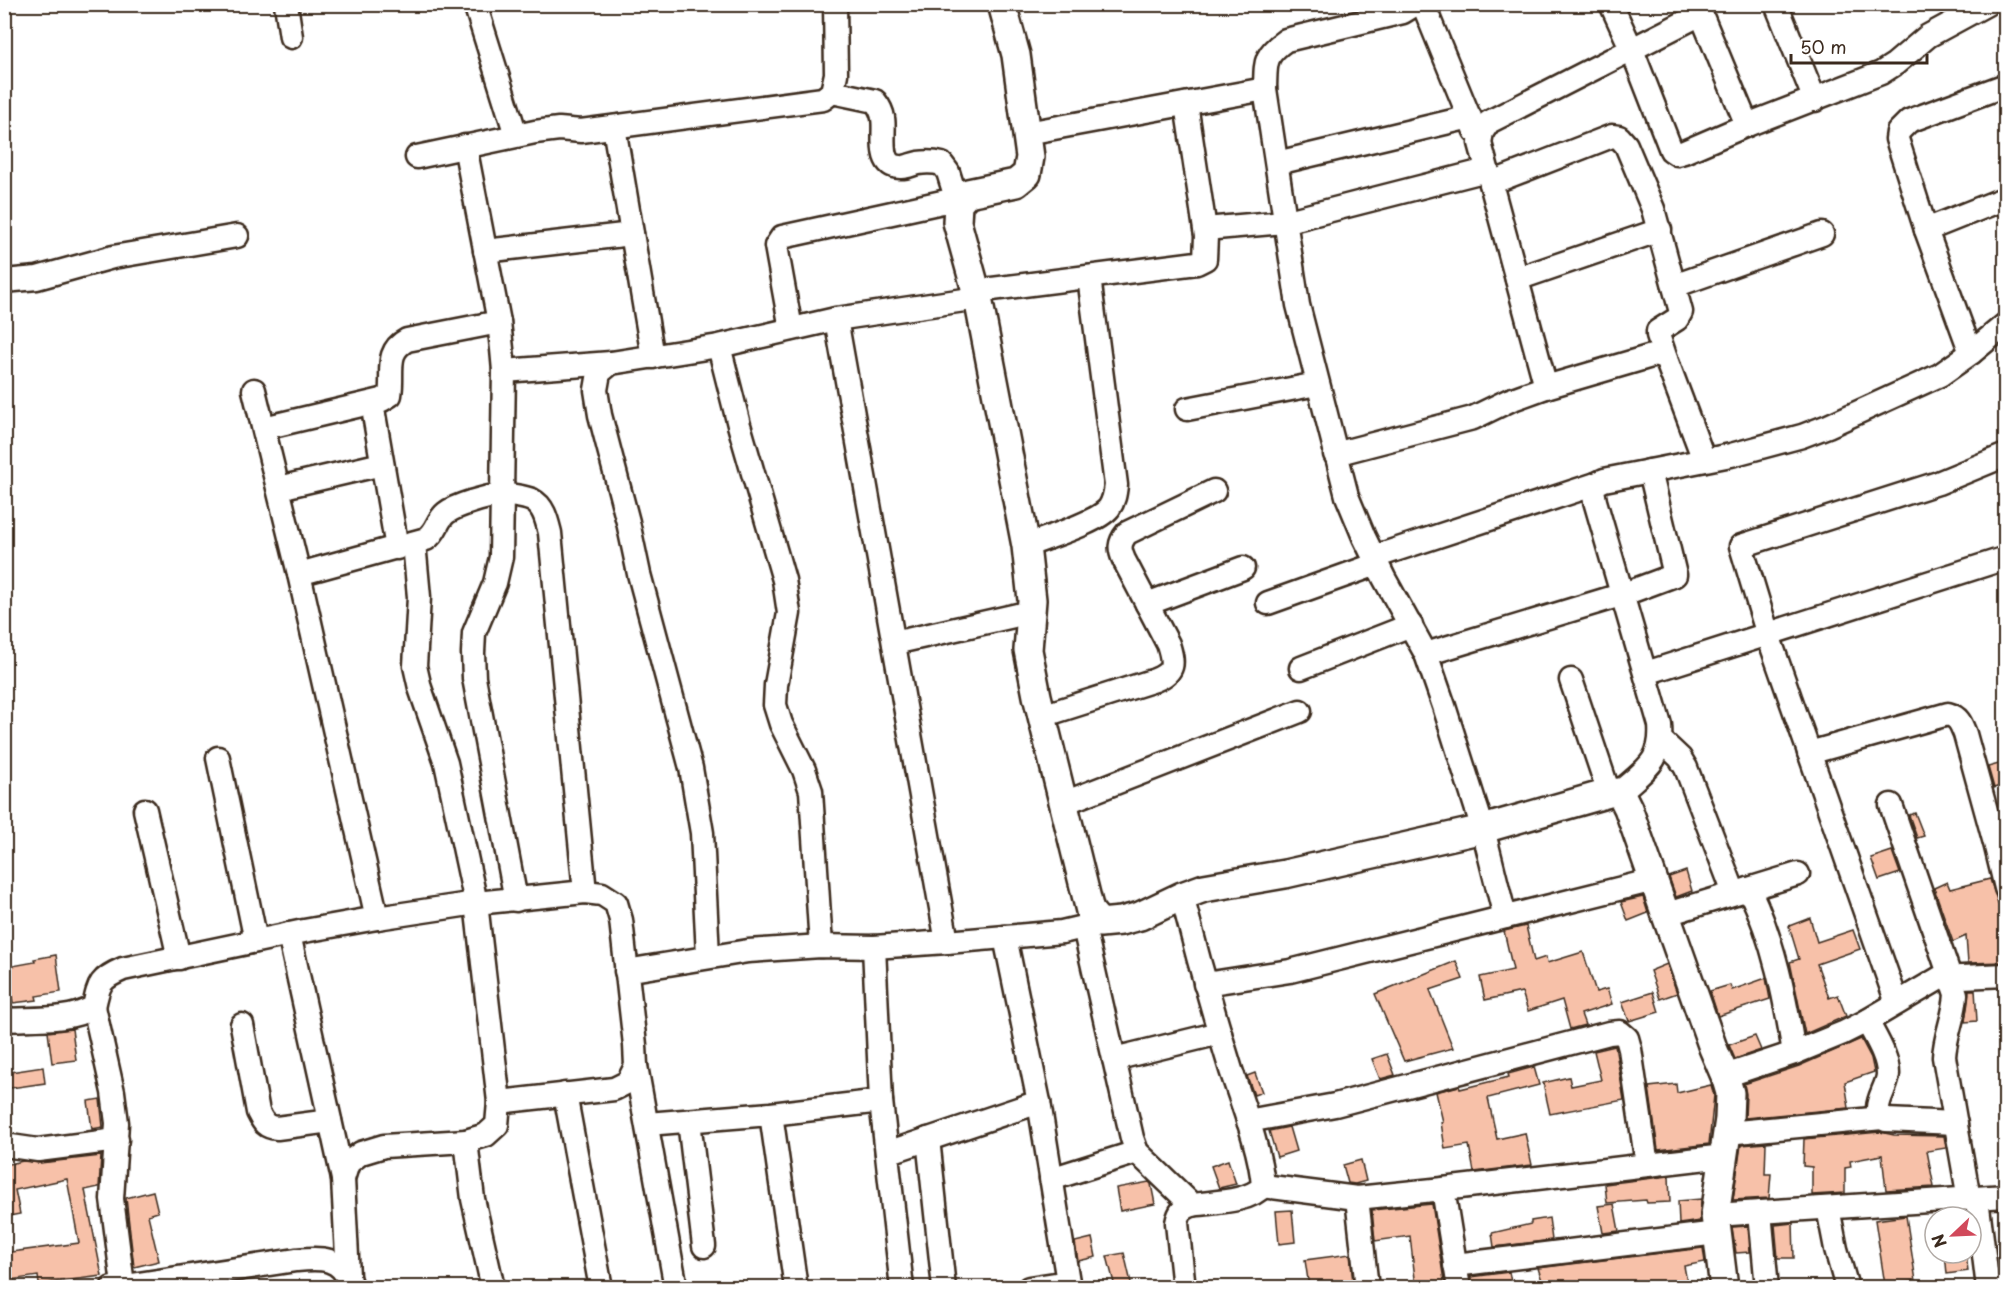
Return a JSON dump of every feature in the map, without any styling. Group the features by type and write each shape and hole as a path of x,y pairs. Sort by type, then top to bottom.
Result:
{"street":[{"path":"286,4 291,37"},
{"path":"475,4 516,135"},
{"path":"417,157 548,130 581,131 823,99 832,92 836,74 835,4"},
{"path":"791,329 776,246 782,237 957,202 968,193 1016,183 1027,174 1030,157 1016,55 1002,4"},
{"path":"1416,4 1402,12 1286,40 1272,50 1266,63 1265,89 1298,305 1347,496 1376,561 1426,654 1483,829 1505,917"},
{"path":"1423,4 1480,142 1546,387"},
{"path":"1611,4 1632,50 1667,141 1671,150 1677,154 1881,73 1928,36 1987,4"},
{"path":"1776,4 1815,100"},
{"path":"1480,142 1482,132 1489,122 1632,50 1699,9 1747,125"},
{"path":"1971,353 1926,230 1897,139 1898,132 1909,121 2006,85"},
{"path":"1027,133 1265,89"},
{"path":"832,92 875,101 884,119 884,150 887,161 893,166 901,168 920,163 942,164 948,172 957,202 957,222 977,294 1026,546 1030,576 1029,650 1042,716 1090,911 1114,1059 1132,1138 1137,1152 1192,1205"},
{"path":"504,371 611,363 653,357 719,346 836,319 977,294 1197,263 1205,259 1205,229 1186,104"},
{"path":"1277,163 1470,117"},
{"path":"614,127 653,357"},
{"path":"1205,229 1284,222 1489,176 1612,136 1619,137 1626,145 1660,230 1680,316 1658,331 1658,335 1704,460"},
{"path":"465,146 499,322 504,371 501,557 495,583 474,633 474,678 516,900"},
{"path":"1926,230 2006,198"},
{"path":"1517,279 1660,230"},
{"path":"485,251 632,234"},
{"path":"1674,286 1822,234"},
{"path":"4,281 37,278 113,257 237,236"},
{"path":"1026,546 1095,518 1108,510 1114,499 1116,485 1089,277"},
{"path":"836,319 947,942"},
{"path":"264,428 382,400 390,395 393,350 398,344 407,340 499,322"},
{"path":"1268,603 1376,561 1604,480 1704,460 1802,436 1940,375 2006,324"},
{"path":"719,346 739,425 784,580 789,613 776,685 775,705 811,791 821,946"},
{"path":"1335,454 1473,418 1510,400 1546,387 1655,355 1666,359"},
{"path":"611,363 599,373 596,390 639,574 691,768 702,833 708,956"},
{"path":"1187,409 1317,384"},
{"path":"254,390 279,488 377,918"},
{"path":"343,1179 348,1163 361,1153 384,1146 466,1141 486,1135 497,1125 499,1101 476,903 446,763 415,666 419,597 382,464 372,403"},
{"path":"1897,1003 1768,634 1741,546 1968,473 2006,455"},
{"path":"279,488 382,464"},
{"path":"1426,654 1624,594 1675,575 1650,471"},
{"path":"626,971 748,951 821,946 874,947 1062,932 1140,916 1204,888 1285,874 1483,829 1614,793 1651,764 1658,754 1662,741 1647,673 1595,501 1593,490 1596,484"},
{"path":"1120,552 1120,541 1127,533 1214,491"},
{"path":"299,574 406,545 434,533 443,515 451,510 502,494 532,500 540,507 550,532 585,892"},
{"path":"1042,716 1165,676 1171,669 1172,657 1168,644 1120,552 1095,518"},
{"path":"1647,673 2006,558"},
{"path":"1147,604 1243,568"},
{"path":"894,643 1031,612"},
{"path":"1301,668 1411,625"},
{"path":"1571,680 1614,793 1628,808 1730,1094 1716,1224 1724,1287"},
{"path":"1064,803 1300,711"},
{"path":"1809,753 1948,714 1955,716 1965,734 2006,888"},
{"path":"1662,741 1680,758 1686,768 1742,891 1761,913 1784,995 1794,1053"},
{"path":"218,758 256,941"},
{"path":"1891,805 1956,994 1956,1005 1945,1041 1944,1057 1973,1198 1988,1287"},
{"path":"145,810 179,958"},
{"path":"1667,914 1798,874"},
{"path":"1204,984 1290,971 1654,880"},
{"path":"350,1282 337,1264 322,1258 117,1286 112,1198 117,1123 113,1092 94,1007 98,990 105,977 123,969 377,918 476,903 585,892 602,894 616,903 621,920 636,1066 676,1287"},
{"path":"1182,896 1204,984 1263,1176 1263,1186 1258,1192 1248,1196 1192,1205 1179,1214 1177,1223 1184,1287"},
{"path":"289,934 343,1179 350,1282"},
{"path":"1005,937 1038,1102 1069,1285 1029,1287"},
{"path":"874,947 881,1101 902,1287"},
{"path":"1725,1076 1794,1053 1867,1021 1934,981 1949,977 2006,975"},
{"path":"4,1020 66,1017 83,1013 94,1007"},
{"path":"1867,1021 1884,1056 1888,1072 1887,1081 1878,1103 1878,1112 1882,1118"},
{"path":"242,1025 258,1112 263,1123 277,1128 330,1121"},
{"path":"1248,1122 1335,1105 1620,1032 1627,1038 1630,1049 1647,1165"},
{"path":"1114,1059 1220,1033"},
{"path":"499,1101 614,1089 628,1082 636,1066"},
{"path":"565,1095 601,1287"},
{"path":"647,1124 771,1114 881,1101"},
{"path":"887,1153 1038,1102"},
{"path":"771,1114 796,1287"},
{"path":"1263,1186 1357,1198 1647,1165 1725,1144 1882,1118 1956,1123"},
{"path":"689,1121 704,1246"},
{"path":"928,1139 944,1287"},
{"path":"4,1145 38,1150 117,1140"},
{"path":"466,1141 473,1199 493,1287"},
{"path":"1051,1179 1137,1152"},
{"path":"1443,1189 1459,1287"},
{"path":"1455,1265 1716,1224 1760,1212 2006,1196"},
{"path":"1357,1198 1367,1287"},
{"path":"1828,1208 1847,1287"},
{"path":"1760,1212 1767,1287"}],"building":[{"path":"2006,762 2006,784 1994,788 1988,767"},
{"path":"1915,813 1924,836 1917,838 1909,815"},
{"path":"1892,851 1900,873 1879,880 1871,858"},
{"path":"1686,871 1692,891 1676,897 1669,877"},
{"path":"1990,879 2006,935 2006,962 1968,963 1966,936 1953,942 1934,888 1947,882 1950,889"},
{"path":"1643,897 1648,913 1628,921 1621,902"},
{"path":"1810,918 1817,942 1853,930 1860,949 1817,964 1829,998 1838,995 1846,1016 1805,1034 1790,962 1799,959 1789,926"},
{"path":"1526,926 1534,961 1546,957 1547,963 1583,952 1596,992 1607,989 1612,1004 1581,1014 1585,1025 1570,1029 1562,1000 1528,1011 1522,992 1485,1000 1480,977 1513,970 1504,931"},
{"path":"56,955 61,992 36,996 37,1000 13,1003 7,967 35,962 34,959"},
{"path":"1456,961 1463,979 1430,990 1453,1048 1404,1061 1375,994"},
{"path":"1667,964 1677,993 1660,999 1650,971"},
{"path":"1766,978 1770,999 1718,1016 1710,991 1730,985 1732,990"},
{"path":"1969,990 1975,990 1977,1021 1965,1022"},
{"path":"1653,992 1659,1012 1629,1021 1622,1002"},
{"path":"72,1029 76,1060 52,1063 48,1032"},
{"path":"1755,1036 1761,1050 1735,1059 1729,1045"},
{"path":"1861,1039 1871,1058 1874,1072 1845,1082 1849,1108 1745,1118 1744,1084 1799,1066"},
{"path":"1615,1046 1624,1100 1550,1114 1543,1083 1569,1077 1571,1086 1601,1080 1594,1051"},
{"path":"1387,1054 1395,1075 1380,1079 1372,1059"},
{"path":"43,1067 45,1083 4,1089 4,1073"},
{"path":"1534,1067 1539,1085 1488,1098 1497,1139 1525,1133 1532,1165 1474,1172 1469,1145 1445,1149 1441,1122 1443,1122 1436,1092 1459,1086 1460,1089 1509,1077 1508,1074"},
{"path":"1255,1073 1262,1092 1254,1095 1247,1076"},
{"path":"1676,1084 1677,1093 1711,1085 1714,1095 1709,1144 1658,1150 1649,1087"},
{"path":"100,1099 103,1127 92,1129 88,1101"},
{"path":"1289,1127 1296,1151 1277,1157 1269,1131"},
{"path":"1880,1132 1894,1135 1944,1136 1946,1148 1927,1151 1934,1187 1886,1190 1882,1155 1850,1161 1851,1167 1845,1168 1845,1193 1812,1195 1812,1167 1803,1166 1804,1139"},
{"path":"1766,1143 1765,1174 1771,1174 1769,1198 1733,1200 1741,1145"},
{"path":"101,1156 99,1187 85,1190 102,1276 39,1284 38,1276 4,1281 4,1253 79,1243 67,1179 15,1190 20,1214 4,1217 4,1165 23,1161 40,1163"},
{"path":"1228,1160 1236,1184 1219,1188 1211,1166"},
{"path":"1361,1160 1366,1181 1348,1183 1343,1165"},
{"path":"1669,1176 1670,1202 1647,1203 1646,1200 1607,1203 1605,1184"},
{"path":"1149,1182 1155,1204 1120,1211 1116,1188"},
{"path":"153,1191 158,1212 148,1215 159,1261 134,1267 126,1198"},
{"path":"1701,1199 1700,1221 1679,1224 1678,1201"},
{"path":"1432,1204 1445,1287 1416,1287 1410,1236 1375,1241 1372,1210"},
{"path":"1614,1204 1619,1231 1603,1233 1598,1206"},
{"path":"1292,1210 1295,1242 1279,1244 1276,1211"},
{"path":"1906,1216 1916,1281 1885,1285 1875,1220"},
{"path":"1549,1218 1552,1240 1494,1247 1492,1233"},
{"path":"1793,1223 1794,1258 1778,1258 1775,1225"},
{"path":"1748,1226 1750,1252 1736,1253 1732,1227"},
{"path":"1092,1238 1096,1257 1078,1261 1075,1242"},
{"path":"1703,1248 1705,1262 1684,1266 1688,1287 1544,1287 1538,1268"},
{"path":"1124,1253 1132,1287 1115,1287 1107,1256"},
{"path":"1350,1254 1353,1282 1330,1285 1330,1287 1309,1287 1305,1260"},
{"path":"1946,1265 1967,1265 1968,1271 1947,1274"},
{"path":"1509,1272 1512,1287 1472,1287 1471,1277"}]}
